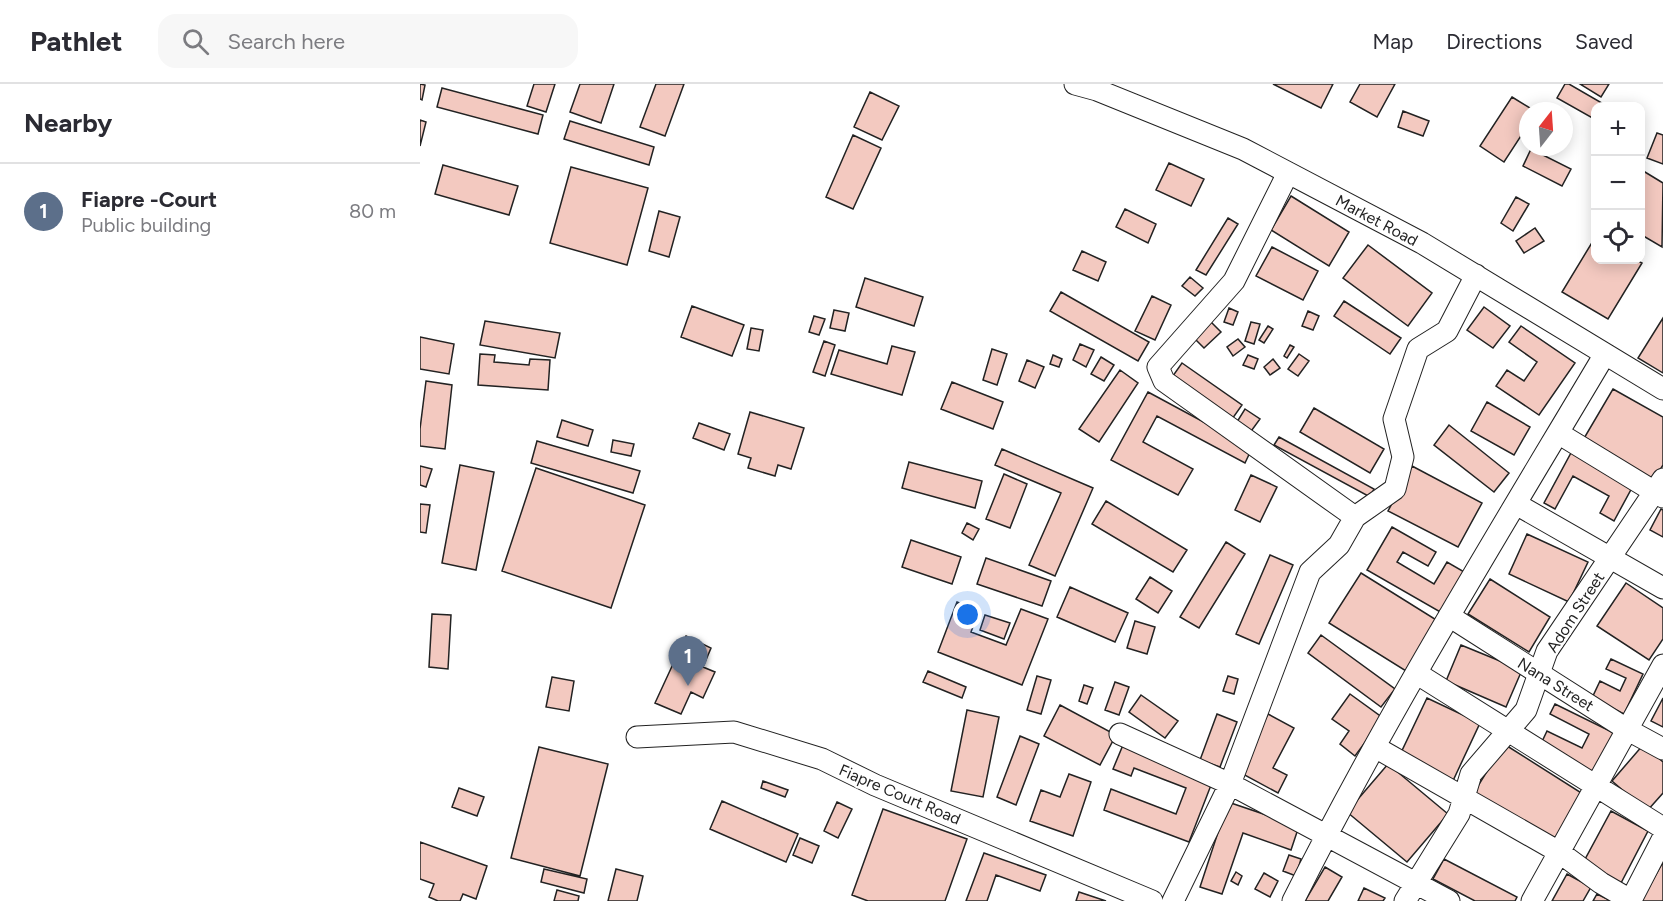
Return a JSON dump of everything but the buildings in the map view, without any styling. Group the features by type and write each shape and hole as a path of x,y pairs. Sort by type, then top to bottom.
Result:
{"street":[{"name":"Market Road","path":"1075,84 1097,90 1243,149 1422,243 1663,388"},
{"path":"1288,173 1234,281 1158,367 1164,381 1355,516"},
{"path":"1173,901 1230,784 1310,572 1339,546 1355,516 1395,489 1403,457 1394,419 1418,349 1447,331 1476,276"},
{"path":"1293,901 1326,836 1416,673 1605,354"},
{"path":"1558,433 1660,489"},
{"name":"Adom Street","path":"1411,892 1459,814 1471,774 1526,710 1548,651 1610,558 1660,489"},
{"path":"1516,504 1663,588"},
{"name":"Nana Street","path":"1449,616 1628,730 1663,749"},
{"path":"1416,673 1663,828"},
{"path":"1532,901 1661,673"},
{"name":"Fiapre Court Road","path":"637,737 734,732 822,759 875,784 1152,901"},
{"path":"1120,734 1230,784 1326,836 1411,892 1449,901"},
{"path":"1375,747 1559,852 1601,883 1631,901 1663,838"}],"place":[{"name":"Fiapre -Court","path":"688,686"}]}
